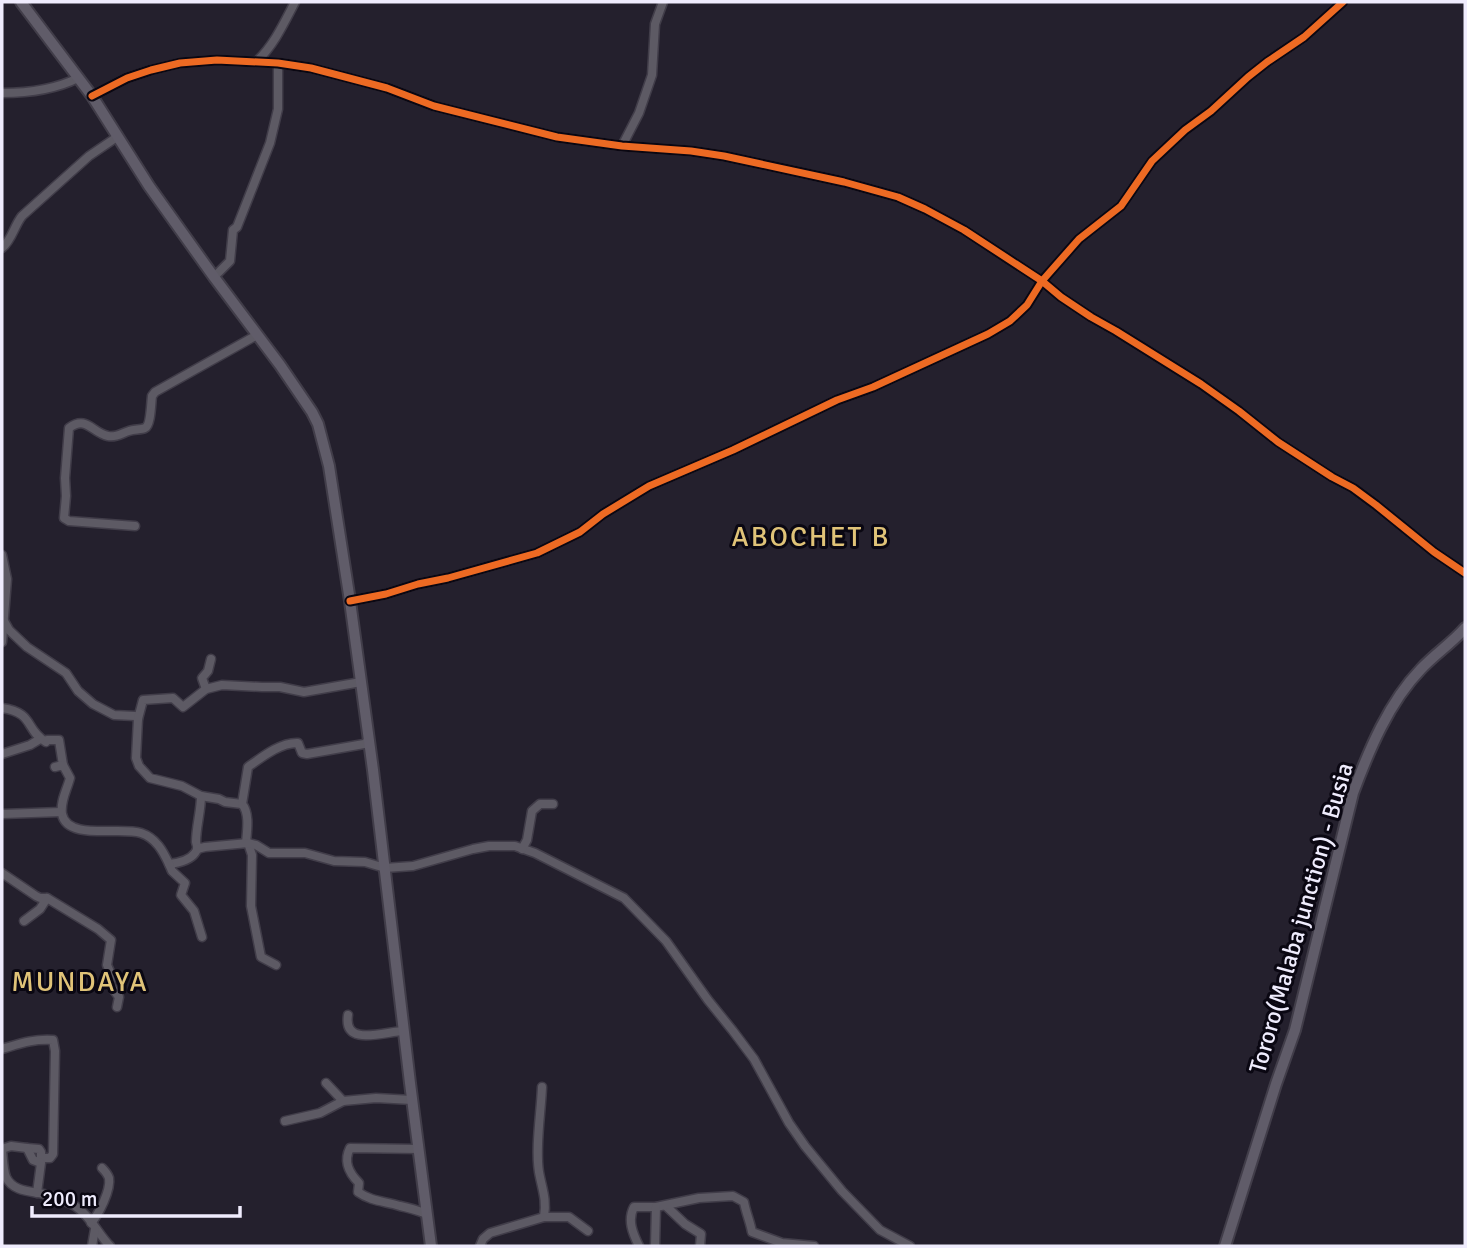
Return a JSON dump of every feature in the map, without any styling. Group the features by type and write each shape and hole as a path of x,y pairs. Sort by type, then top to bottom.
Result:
{"main road":[{"path":"20,2 92,96 149,186 291,382 318,424 329,466 351,601 431,1246"},
{"name":"Tororo(Malaba junction) - Busia","path":"1225,1246 1295,1030 1353,793 1362,769 1374,740 1398,699 1420,669 1465,628"}],"street":[{"path":"257,61 276,38 295,2"},
{"path":"622,146 639,113 652,75 655,24 663,2"},
{"path":"351,601 463,575 537,553 580,532 603,514 649,486 733,450 836,400 873,387 988,334 1010,321 1027,305 1042,281 1079,239 1121,206 1152,162 1185,130 1211,111 1266,62 1304,37 1343,2"},
{"path":"92,96 150,69 180,63 217,60 278,63 311,68 377,85 434,106 557,136 622,146 724,156 844,182 898,197 964,230 1091,317 1201,384 1278,442 1353,488 1465,573"},
{"path":"214,277 230,261 233,230 237,226 270,143 278,109 278,63"},
{"path":"2,93 48,89 78,78"},
{"path":"2,248 22,216 89,156 117,137"},
{"path":"135,526 64,519 69,429 76,424 84,424 106,436 112,436 131,429 145,428 149,424 152,396 155,392 257,335"},
{"path":"2,555 7,579 2,642"},
{"path":"4,621 9,630 27,647 66,673 78,691 93,704 114,715 135,716 138,719"},
{"path":"206,689 202,678 208,671 211,659"},
{"path":"276,965 261,957 251,906 252,855 247,843 246,808 242,804 201,796 182,786 150,778 139,766 136,750 142,700 173,698 183,707 206,689 222,685 280,687 303,692 361,682"},
{"path":"2,708 25,716 40,739 46,742 59,740 59,766 70,778 61,812 65,823 79,830 127,830 141,833 160,846 172,871 185,883 181,895 194,911 202,937"},
{"path":"2,754 40,739"},
{"path":"242,804 248,767 274,750 294,742 298,743 302,753 312,754 364,744 369,740"},
{"path":"169,864 186,859 197,849 201,796"},
{"path":"522,849 527,840 532,811 540,804 553,804"},
{"path":"2,814 61,812"},
{"path":"197,849 247,843 269,853 305,853 334,861 365,862 386,868 414,866 481,847 515,846 535,853 624,898 647,920 680,960 754,1059 789,1123 805,1146 842,1191 880,1230 910,1246"},
{"path":"2,873 36,896 47,898 98,929 111,940 107,965 111,974 110,985 119,997 117,1007"},
{"path":"24,921 40,909 47,898"},
{"path":"348,1015 347,1023 351,1031 359,1035 404,1031"},
{"path":"2,1049 24,1041 40,1039 54,1040 55,1051 53,1154 41,1161 33,1160 27,1149 11,1146 2,1150 4,1178 18,1189 73,1205 110,1246"},
{"path":"326,1083 342,1101"},
{"path":"542,1087 539,1171 546,1207 544,1217"},
{"path":"285,1121 320,1113 342,1101 376,1098 412,1100"},
{"path":"419,1149 350,1149 346,1163 359,1183 358,1192 365,1197 428,1214"},
{"path":"37,1193 41,1161"},
{"path":"92,1246 93,1226 108,1186 109,1178 102,1168"},
{"path":"639,1246 631,1229 632,1210 636,1206 666,1206 699,1198 733,1196 744,1202 752,1232 782,1243 814,1246"},
{"path":"666,1206 685,1224 701,1234 700,1246"},
{"path":"655,1246 656,1207"},
{"path":"480,1246 490,1233 544,1217 569,1217 588,1231"}],"cycle path":[{"path":"350,601 386,594 537,553 580,532 603,514 649,486 733,450 837,400 873,387 988,334 1010,321 1027,305 1042,281 1079,239 1121,206 1152,161 1248,77 1304,37 1343,2"},
{"path":"92,96 127,78 180,63 217,60 278,63 311,68 387,88 434,106 557,137 724,156 844,182 898,197 964,230 1091,317 1201,384 1278,442 1353,488 1465,573"}],"district":[{"name":"ABOCHET B","path":"811,537"},
{"name":"MUNDAYA","path":"80,982"}]}
